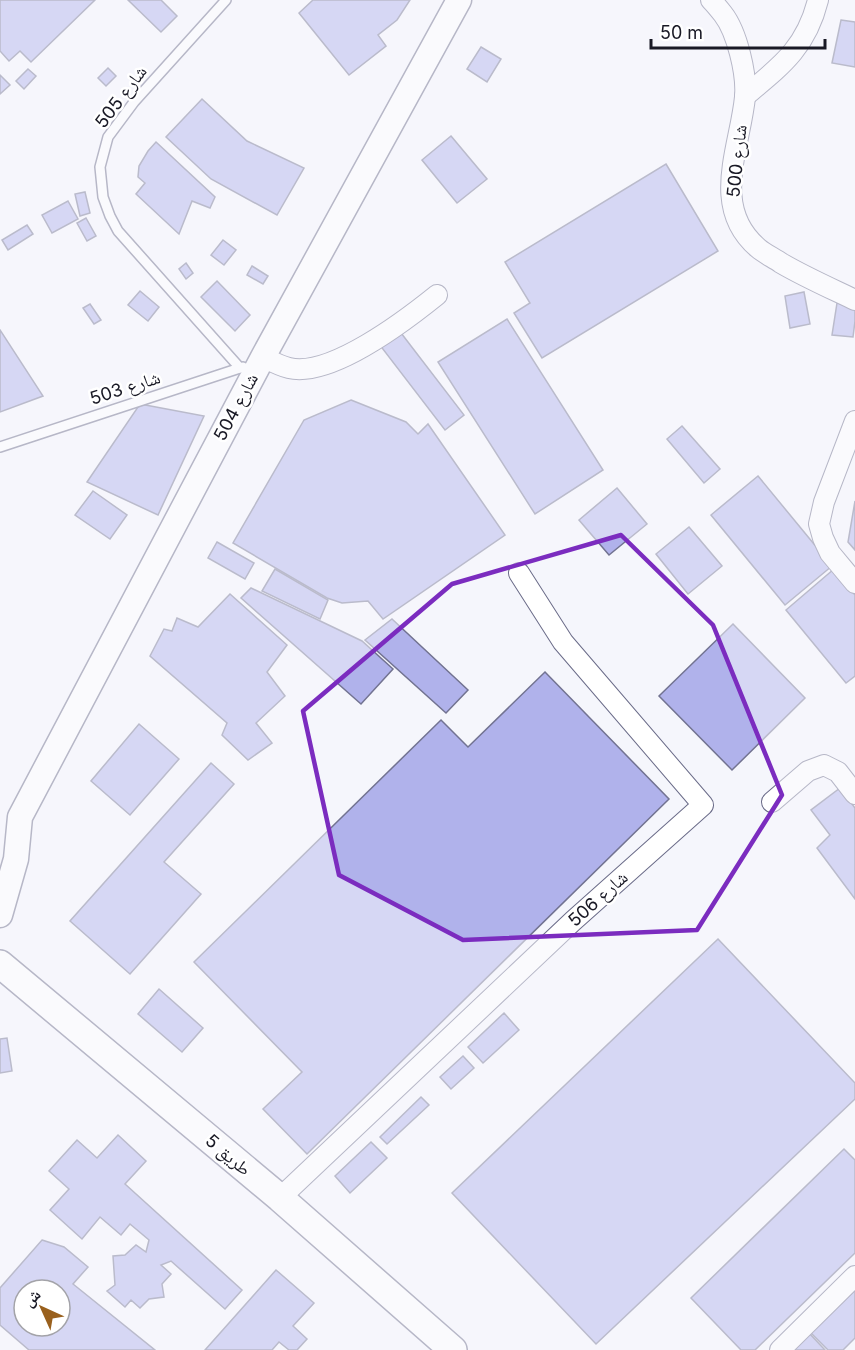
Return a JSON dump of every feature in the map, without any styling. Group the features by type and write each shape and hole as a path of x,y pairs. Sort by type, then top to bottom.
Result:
{"main road":[{"name":"طريق 5","path":"0,964 280,1198 453,1350"}],"street":[{"name":"شارع 504","path":"0,915 16,859 10,824 254,362 459,0"},
{"name":"شارع 500","path":"711,0 724,15 731,28 743,68 745,96 730,190 732,207 737,220 758,249 803,275 855,300"},
{"path":"745,96 781,67 797,48 807,32 818,0"},
{"path":"254,362 290,369 308,368 351,355 411,316 437,295"},
{"path":"855,422 824,502 819,524 830,553 855,584"},
{"name":"شارع 506","path":"280,1198 573,921 703,805 563,642 519,573"},
{"path":"772,802 808,771 824,765 838,772 855,794"},
{"path":"780,1350 855,1276"}],"lane":[{"name":"شارع 505","path":"226,0 134,102 108,137 100,167 103,197 118,231 254,362"},
{"name":"شارع 503","path":"0,447 254,362"}],"highlighted area":[{"path":"621,535 713,625 782,795 697,930 463,940 339,875 303,711 452,584"}],"building":[{"path":"0,0 95,0 31,62 20,51 9,61 0,51"},
{"path":"128,0 161,0 177,16 161,32"},
{"path":"313,0 410,0 397,20 378,35 386,46 349,75 299,13"},
{"path":"841,20 855,22 855,67 832,63"},
{"path":"481,47 501,59 487,82 467,69"},
{"path":"108,68 116,76 106,86 98,78"},
{"path":"28,69 36,76 24,89 16,81"},
{"path":"0,75 10,85 0,94"},
{"path":"202,99 247,141 304,168 277,215 211,179 166,137"},
{"path":"451,136 487,179 457,203 422,160"},
{"path":"156,142 215,197 210,208 192,201 179,234 136,194 145,183 138,177 139,166"},
{"path":"666,164 718,251 542,358 514,313 530,303 505,262"},
{"path":"85,192 90,213 80,216 75,194"},
{"path":"68,201 78,219 52,233 42,215"},
{"path":"86,218 96,236 87,241 77,223"},
{"path":"27,225 33,234 8,250 2,240"},
{"path":"223,240 236,250 224,265 211,255"},
{"path":"186,263 193,273 186,279 179,269"},
{"path":"252,266 268,276 263,284 247,275"},
{"path":"217,281 250,315 235,331 201,297"},
{"path":"140,291 159,307 148,321 128,305"},
{"path":"804,292 810,324 790,328 785,296"},
{"path":"837,303 855,306 853,337 832,335"},
{"path":"90,304 101,320 94,324 83,308"},
{"path":"507,319 603,470 535,514 438,362"},
{"path":"398,329 464,415 445,430 379,344"},
{"path":"0,330 43,396 0,412"},
{"path":"351,400 406,422 418,434 428,424 505,535 383,619 368,601 342,603 327,598 233,543 304,420"},
{"path":"140,404 204,416 158,515 87,482"},
{"path":"682,426 720,469 704,483 667,439"},
{"path":"758,476 832,566 785,605 711,515"},
{"path":"617,488 647,524 609,555 579,520"},
{"path":"93,491 127,515 110,539 75,515"},
{"path":"855,501 855,550 848,542"},
{"path":"689,527 722,566 688,594 656,554"},
{"path":"217,542 254,563 245,579 208,558"},
{"path":"275,569 328,600 320,619 262,591"},
{"path":"834,569 855,595 855,676 846,683 786,610"},
{"path":"251,588 362,641 393,669 361,704 241,598"},
{"path":"230,594 287,645 267,672 285,696 256,723 272,743 248,760 222,735 227,723 150,656 164,629 172,631 177,618 198,627"},
{"path":"392,619 468,690 446,713 365,640"},
{"path":"733,624 805,698 732,770 659,696"},
{"path":"545,672 669,799 307,1154 263,1109 302,1072 194,962 441,720 468,747"},
{"path":"139,724 179,759 130,815 91,781"},
{"path":"211,763 234,784 164,862 201,894 130,974 70,921"},
{"path":"840,788 855,808 855,899 817,848 830,835 811,810"},
{"path":"718,939 855,1083 855,1099 596,1344 452,1193"},
{"path":"159,989 203,1028 182,1052 138,1014"},
{"path":"504,1013 519,1030 483,1063 468,1047"},
{"path":"7,1038 12,1071 0,1073 0,1039"},
{"path":"463,1056 474,1068 451,1089 440,1077"},
{"path":"421,1097 429,1105 387,1144 380,1137"},
{"path":"118,1135 146,1161 125,1184 242,1290 225,1309 171,1261 161,1265 171,1274 162,1284 164,1297 149,1299 140,1308 131,1300 125,1307 107,1291 115,1285 113,1256 125,1255 136,1245 146,1252 149,1240 130,1224 121,1235 100,1217 82,1239 50,1210 69,1189 49,1171 77,1140 97,1158"},
{"path":"371,1142 387,1158 350,1193 335,1176"},
{"path":"844,1149 855,1160 855,1253 755,1350 741,1350 691,1298"},
{"path":"42,1240 64,1247 88,1267 73,1284 155,1350 29,1350 15,1338 72,1338 72,1278 12,1278 12,1335 0,1325 0,1288"},
{"path":"276,1270 314,1303 293,1326 307,1339 297,1350 289,1350 279,1342 272,1350 205,1350"},
{"path":"855,1290 855,1338 843,1350 828,1350 810,1332"},
{"path":"809,1333 825,1350 792,1350"}]}
